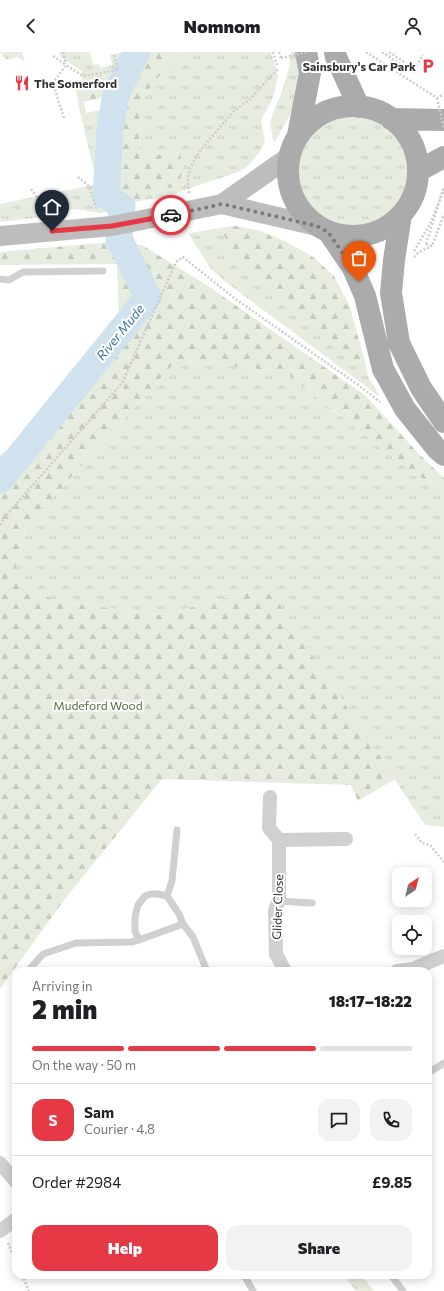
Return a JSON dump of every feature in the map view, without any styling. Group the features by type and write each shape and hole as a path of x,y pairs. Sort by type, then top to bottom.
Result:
{"main road":[{"path":"307,52 310,73 298,135 289,157 288,177 292,196 302,213 323,229 353,268 365,296 383,369 405,409 437,449 444,455"},
{"path":"335,52 336,58 359,107"},
{"path":"222,204 347,236 367,235 386,227 401,214 410,202 416,187 418,172 415,152 405,133 391,119 376,111 359,107 342,107 325,112 310,122 298,135"},
{"path":"391,119 444,120"},
{"path":"0,236 113,225 222,204 289,157"},
{"path":"418,172 444,157"},
{"path":"401,214 391,292 399,343 421,388 444,422"}],"street":[{"path":"270,797 269,828 279,840 346,839"},
{"name":"Glider Close","path":"279,840 278,901 275,911 276,954 283,967"},
{"path":"418,967 444,956"},
{"path":"0,1163 12,1177"},
{"path":"1,1230 12,1222"}],"lane":[{"path":"0,279 9,280 22,272 103,271"},
{"path":"167,896 172,881 177,830"},
{"path":"139,940 135,931 134,917 138,905 145,896 151,894 167,896 179,914 183,924 193,937 205,967"},
{"path":"278,901 312,903"},
{"path":"32,967 43,954 76,943 131,942 183,924"},
{"path":"432,1070 444,1063"},
{"path":"246,1279 254,1291"},
{"path":"394,1279 403,1291"}],"path":[{"path":"63,52 66,65 53,83 64,118"},
{"path":"273,52 277,65"},
{"path":"279,52 281,58 307,52"},
{"path":"366,52 437,98 444,128"},
{"path":"382,52 413,72 423,56"},
{"path":"389,52 415,69"},
{"path":"53,56 83,76 118,70 114,54"},
{"path":"189,194 188,180 190,168 196,157 228,117 249,100 278,69"},
{"path":"437,98 444,94"},
{"path":"78,178 89,186 113,225"},
{"path":"432,246 426,244 444,188"},
{"path":"409,261 430,222 444,188"},
{"path":"31,189 51,215 52,231"},
{"path":"419,252 432,246 444,214"},
{"path":"0,525 4,518 122,382 176,262 183,257 234,298 357,384 381,403"},
{"path":"415,834 422,843 430,845 444,862"},
{"path":"1,1230 12,1253"},
{"path":"24,1279 29,1291"}],"green space":[{"path":"0,52 22,52 25,62 18,57 6,60"},
{"path":"59,52 90,52 93,65 99,64 100,68 112,65 110,55 124,52 136,52 128,71 82,81 82,71 60,57"},
{"path":"136,52 181,52 154,82 140,103 139,158 180,152 183,170 178,185 149,194 140,201 107,211 106,196 110,130 116,95 78,103 76,88 82,81 128,71"},
{"path":"181,52 271,52 278,76 273,98 261,120 265,142 259,153 247,167 236,173 166,197 140,201 149,194 178,185 180,152 139,158 140,103 154,82"},
{"path":"291,52 302,52 296,98 290,115 274,143 270,124 283,89 289,67"},
{"path":"84,102 86,113 114,107 110,130 106,196 107,211 101,213 74,209 35,218 0,222 0,204 97,184 78,103"},
{"path":"352,116 373,120 383,125 391,132 398,140 403,150 407,171 403,192 398,202 391,210 383,217 373,222 352,226 331,222 321,217 313,210 306,202 301,192 297,171 301,150 306,140 313,132 321,125 331,120"},
{"path":"235,226 261,231 288,243 313,257 334,276 350,307 368,376 380,397 227,283 211,269 188,233"},
{"path":"235,226 261,231 288,243 313,257 334,276 350,308 366,366 354,363 319,331 284,303 266,279 253,276 236,261 221,228"},
{"name":"Mudeford Wood","path":"111,242 142,245 208,286 366,396 419,454 444,478 444,485 418,477 285,372 177,360 26,527 13,578 56,601 161,615 270,587 287,617 395,779 358,801 351,785 162,779 64,900 16,967 12,967 12,972 0,989 0,455 10,448 65,392 119,320 117,264 0,265 0,252"},
{"path":"177,360 285,372 418,477 444,485 444,827 425,825 287,617 270,587 161,615 56,601 13,578 26,527"},
{"path":"346,1279 364,1279 374,1291 356,1291"}],"waterway":[{"name":"River Mude","path":"0,480 148,297 119,239 122,207 106,196 110,130 116,94 137,52"}],"way so far":[{"path":"171,215 222,204 317,226 328,232 353,268 359,282"}],"place":[{"name":"Sainsbury's Car Park","path":"428,66"},
{"name":"The Somerford","path":"22,83"}],"route":[{"path":"52,231 112,226 171,215"}]}
